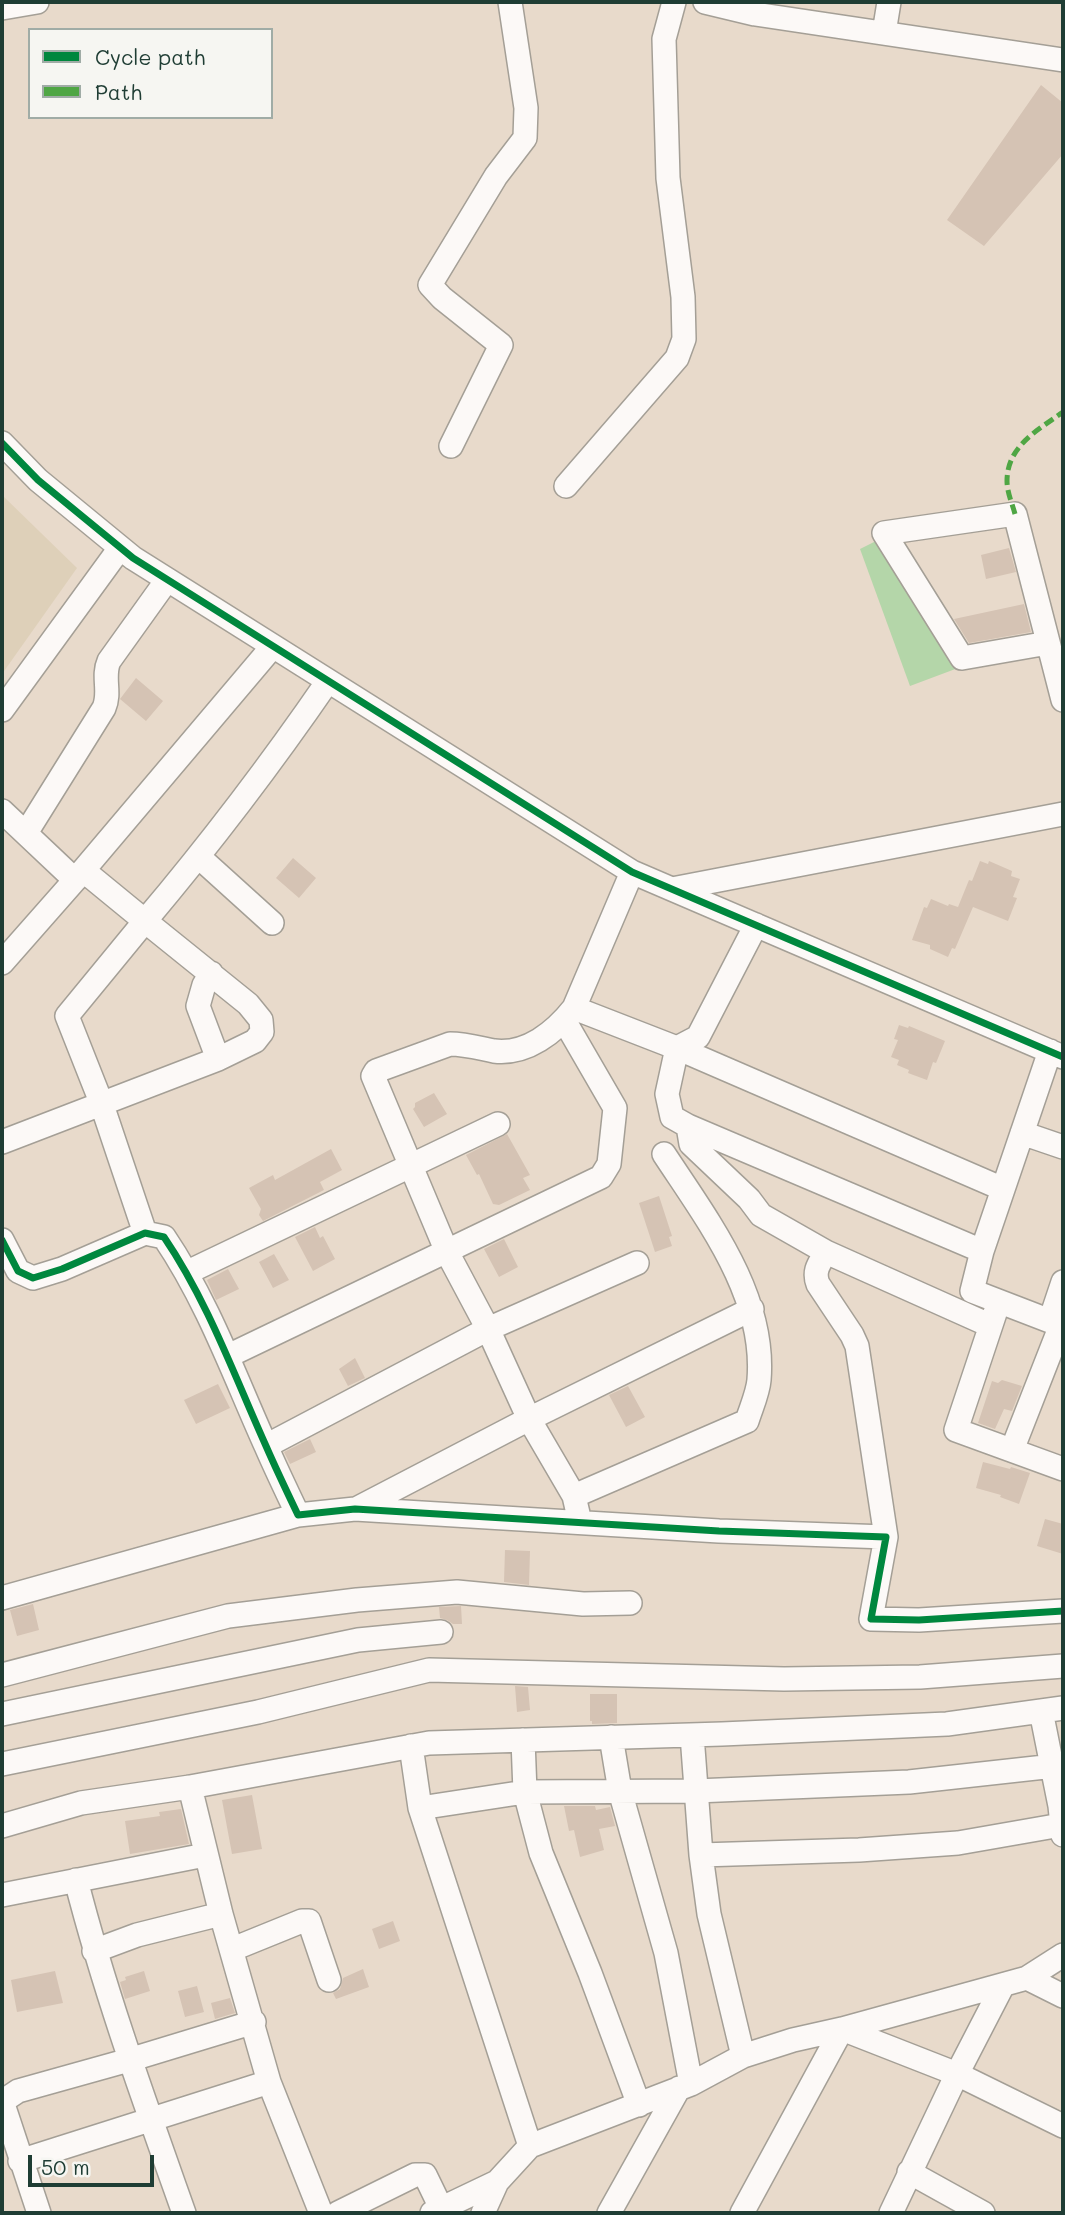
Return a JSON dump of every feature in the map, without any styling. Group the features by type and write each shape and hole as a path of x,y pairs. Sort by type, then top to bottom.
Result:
{"street":[{"path":"2,8 37,2"},
{"path":"451,446 501,345 442,298 430,285 496,176 525,138 526,108 510,2"},
{"path":"566,486 677,358 684,339 683,297 668,178 664,39 674,2"},
{"path":"705,2 755,14 1063,60"},
{"path":"884,33 889,2"},
{"path":"2,443 38,480 120,548 632,872 1057,1054 1021,1133 982,1251 972,1291 1058,1324"},
{"path":"1048,643 962,658 884,533 1015,514 1063,700"},
{"path":"2,710 120,548"},
{"path":"26,833 104,708 107,700 105,669 108,661 167,580"},
{"path":"2,963 80,875 273,646"},
{"path":"145,1233 100,1102 66,1016 199,857 282,749 328,681"},
{"path":"2,811 26,833 145,921 248,1004 261,1020 262,1032 255,1041 218,1059 100,1102 2,1142"},
{"path":"671,889 1063,814"},
{"path":"199,857 272,923"},
{"path":"580,1522 574,1496 529,1419 488,1329 447,1252 373,1076 376,1071 450,1044 509,1052 530,1046 569,1014 632,872"},
{"path":"677,1048 698,1037 756,925"},
{"path":"211,973 204,985 198,1006 218,1059"},
{"path":"569,1014 677,1048 1003,1189"},
{"path":"228,1356 601,1177 609,1164 615,1108 569,1014"},
{"path":"677,1048 667,1094 673,1117 688,1126 982,1251"},
{"path":"188,1272 498,1125"},
{"path":"688,1126 691,1144 749,1199 761,1215 826,1252 989,1325"},
{"path":"1021,1133 1063,1147"},
{"path":"574,1496 747,1421 759,1382 759,1351 752,1308 713,1228 664,1154"},
{"path":"2,1240 18,1271 33,1279 145,1233 164,1237 188,1272 298,1515"},
{"path":"826,1252 816,1268 815,1276 857,1346 886,1536 872,1619 919,1620 1063,1611"},
{"path":"266,1446 488,1329 637,1263"},
{"path":"1012,1450 1058,1324 1063,1282"},
{"path":"1001,1300 989,1325 956,1430 1012,1450 1061,1463"},
{"path":"355,1509 752,1308"},
{"path":"2,1598 298,1515 355,1509 719,1531 886,1536"},
{"path":"2,1675 229,1616 357,1600 457,1592 583,1604 630,1603"},
{"path":"2,1714 358,1640 440,1632"},
{"path":"2,1764 258,1712 429,1670 784,1679 919,1677 1063,1666"},
{"path":"2,1826 81,1803 190,1787 429,1743 947,1724 1052,1710 1062,1830 958,1843 701,1855"},
{"path":"692,1735 701,1855 709,1914 743,2056"},
{"path":"609,2213 685,2086 666,1953 620,1791 611,1737"},
{"path":"523,1740 525,1792 541,1853 590,1973 639,2105"},
{"path":"411,1746 420,1808 530,2146"},
{"path":"420,1808 525,1792 696,1791 909,1782 1057,1765"},
{"path":"190,1787 205,1855 270,2082 321,2213"},
{"path":"2,1895 205,1855"},
{"path":"76,1880 94,1951 129,2060 184,2213"},
{"path":"94,1951 136,1935 221,1914"},
{"path":"233,1949 302,1921 309,1921 329,1980"},
{"path":"483,2213 497,2182 530,2146 685,2086 743,2056 793,2039 842,2029 1027,1978 1063,1955"},
{"path":"1027,1978 1063,1996"},
{"path":"891,2213 908,2172 1003,1985"},
{"path":"39,2213 20,2161 4,2094 254,2022"},
{"path":"842,2029 957,2074 1063,2126"},
{"path":"742,2213 842,2029"},
{"path":"20,2161 270,2082"},
{"path":"908,2172 983,2213"},
{"path":"338,2213 415,2175 425,2175 437,2211 497,2182"}],"shaded area":[{"path":"2,495 77,568 2,674"}],"green space":[{"path":"878,540 958,668 910,686 860,549"}],"building":[{"path":"1041,85 1063,103 1063,154 984,246 947,220"},
{"path":"1009,548 1016,572 986,579 981,555"},
{"path":"1024,604 1031,632 969,643 954,619"},
{"path":"136,678 163,701 146,721 120,699"},
{"path":"293,858 316,878 299,898 276,878"},
{"path":"980,861 988,864 989,861 1012,871 1011,876 1020,879 1013,897 1017,898 1008,921 973,907 955,949 952,948 948,957 930,949 930,945 912,940 924,907 927,908 931,899 958,907"},
{"path":"899,1025 909,1026 945,1041 927,1080 908,1073 909,1070 897,1065 899,1060 891,1057 898,1040 894,1039"},
{"path":"434,1093 447,1114 424,1127 413,1109 415,1103"},
{"path":"507,1134 530,1175 523,1178 530,1190 499,1205 493,1204 479,1174 477,1175 466,1155"},
{"path":"331,1149 342,1170 320,1182 324,1190 263,1221 259,1215 261,1209 249,1188 273,1175 275,1180"},
{"path":"659,1196 672,1236 669,1237 672,1246 655,1252 639,1203"},
{"path":"315,1227 335,1259 313,1271 295,1237"},
{"path":"504,1239 518,1267 499,1277 484,1249"},
{"path":"274,1254 289,1280 273,1288 259,1262"},
{"path":"228,1269 239,1289 216,1300 207,1280"},
{"path":"355,1358 365,1378 348,1386 339,1369"},
{"path":"1002,1380 1022,1386 1012,1411 1004,1409 995,1429 978,1423 992,1381 998,1383"},
{"path":"218,1384 230,1408 196,1424 184,1400"},
{"path":"628,1386 645,1417 626,1427 609,1395"},
{"path":"310,1439 316,1452 290,1464 284,1452"},
{"path":"983,1462 1030,1473 1019,1504 1000,1497 1001,1495 976,1488"},
{"path":"1045,1519 1063,1524 1063,1554 1037,1546"},
{"path":"505,1550 530,1551 529,1585 504,1582"},
{"path":"33,1604 39,1630 17,1636 10,1610"},
{"path":"461,1606 462,1624 453,1624 440,1618 439,1607"},
{"path":"515,1686 528,1687 530,1710 517,1712"},
{"path":"590,1694 617,1694 617,1723 592,1724"},
{"path":"252,1795 262,1849 232,1854 222,1800"},
{"path":"564,1806 595,1806 596,1810 610,1807 615,1826 599,1829 604,1850 580,1857 574,1830 569,1831"},
{"path":"181,1809 189,1844 130,1854 125,1821 160,1816 159,1812"},
{"path":"393,1921 400,1941 379,1949 372,1929"},
{"path":"363,1969 369,1987 336,1999 333,1993 340,1989 343,1978"},
{"path":"55,1971 63,2003 17,2012 11,1980"},
{"path":"144,1971 150,1991 125,1999 120,1982 126,1980 125,1977"},
{"path":"197,1986 204,2012 185,2017 178,1991"},
{"path":"230,1998 235,2013 215,2019 211,2003"}],"marked path":[{"path":"1015,514 1007,481 1012,458 1026,440 1063,412"}],"cycle path":[{"path":"2,443 38,480 133,558 632,872 1063,1057"},
{"path":"2,1240 18,1271 33,1278 62,1269 145,1233 164,1237 207,1313 298,1515 355,1509 719,1531 886,1537 871,1619 919,1620 1063,1611"}]}
